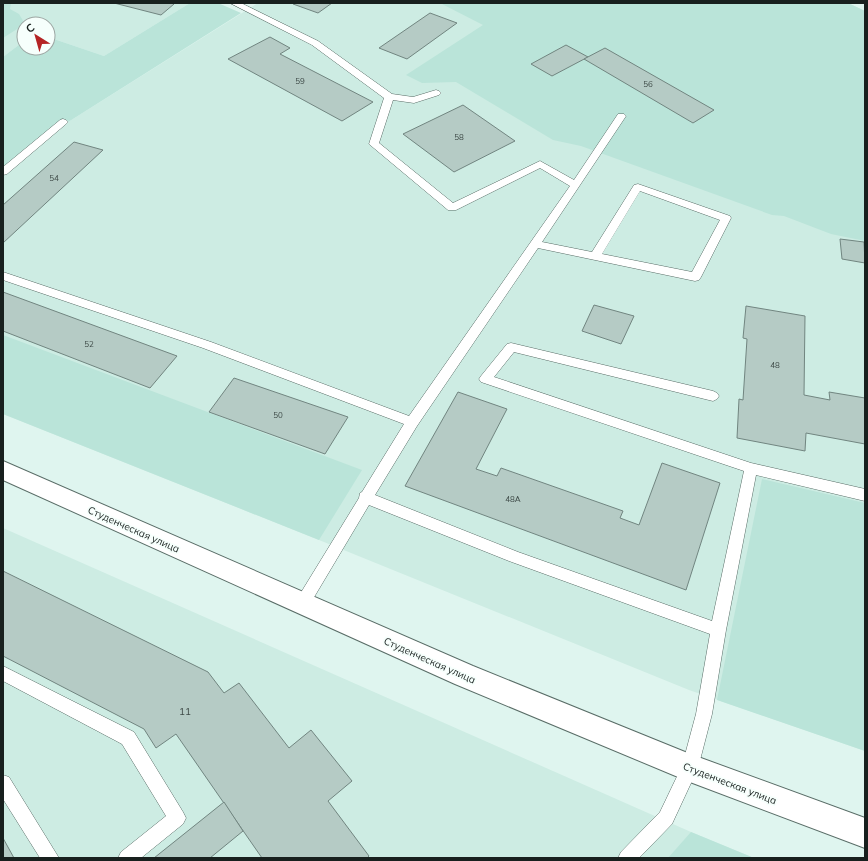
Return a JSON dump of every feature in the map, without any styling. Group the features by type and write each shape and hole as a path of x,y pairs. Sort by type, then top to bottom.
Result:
{"street":[{"name":"Студенческая улица","path":"3,470 464,676 690,768 865,833"}],"lane":[{"path":"234,3 316,43 389,97 414,100 436,93"},
{"path":"389,97 374,144 452,208 540,164 576,185"},
{"path":"302,604 365,497 412,422 576,185 621,116"},
{"path":"3,172 63,122"},
{"path":"535,244 595,257 695,277 726,218 638,188 595,257"},
{"path":"3,276 207,345 412,422"},
{"path":"713,396 512,347 485,379 751,468 865,495"},
{"path":"627,858 666,818 690,768 704,714 718,630 751,468"},
{"path":"365,497 514,557 718,630"},
{"path":"3,673 128,738 177,818 127,858"},
{"path":"3,783 50,858"}],"shaded area":[{"path":"3,3 190,3 104,56 56,40 56,16 16,16 16,47 3,57"},
{"path":"3,3 11,3 10,9 20,16 16,16 16,30 3,38"},
{"path":"190,3 218,3 241,13 65,124 3,176 3,57 16,47 16,56 56,56 56,40 104,56"},
{"path":"258,3 848,3 865,11 865,751 689,690 3,414 3,176 65,124"},
{"path":"440,3 848,3 865,11 865,241 831,234 784,216 772,215 581,146 553,140 456,82 422,83 406,75 483,25"},
{"path":"3,335 362,470 319,540 3,414"},
{"path":"762,479 865,503 865,751 717,700"},
{"path":"3,528 691,832 754,858 3,858"},
{"path":"691,832 754,858 668,858"}],"building":[{"path":"114,3 171,3 174,4 161,15"},
{"path":"332,3 318,13 293,4"},
{"path":"430,13 457,23 407,59 379,48"},
{"path":"270,37 290,48 280,54 373,102 342,121 228,59"},
{"path":"566,45 588,57 552,76 531,64"},
{"path":"605,48 714,110 693,123 584,59"},
{"path":"463,105 515,141 454,172 403,134"},
{"path":"74,142 103,150 3,243 3,205"},
{"path":"840,239 864,242 865,263 842,259"},
{"path":"3,292 177,356 150,388 3,331"},
{"path":"594,305 634,316 621,344 582,331"},
{"path":"746,306 805,316 804,395 830,400 829,392 865,398 865,444 806,433 805,451 737,438 739,399 743,400 747,339 743,338"},
{"path":"234,378 348,417 325,454 209,412"},
{"path":"458,392 507,409 476,469 497,476 501,468 623,511 620,518 639,525 662,463 720,483 686,590 405,486"},
{"path":"3,571 208,672 224,693 239,683 289,748 311,730 352,781 328,801 369,856 367,858 262,858 176,734 156,748 144,729 3,656"},
{"path":"224,802 243,831 210,858 154,858"},
{"path":"3,838 14,858 3,858"}]}
